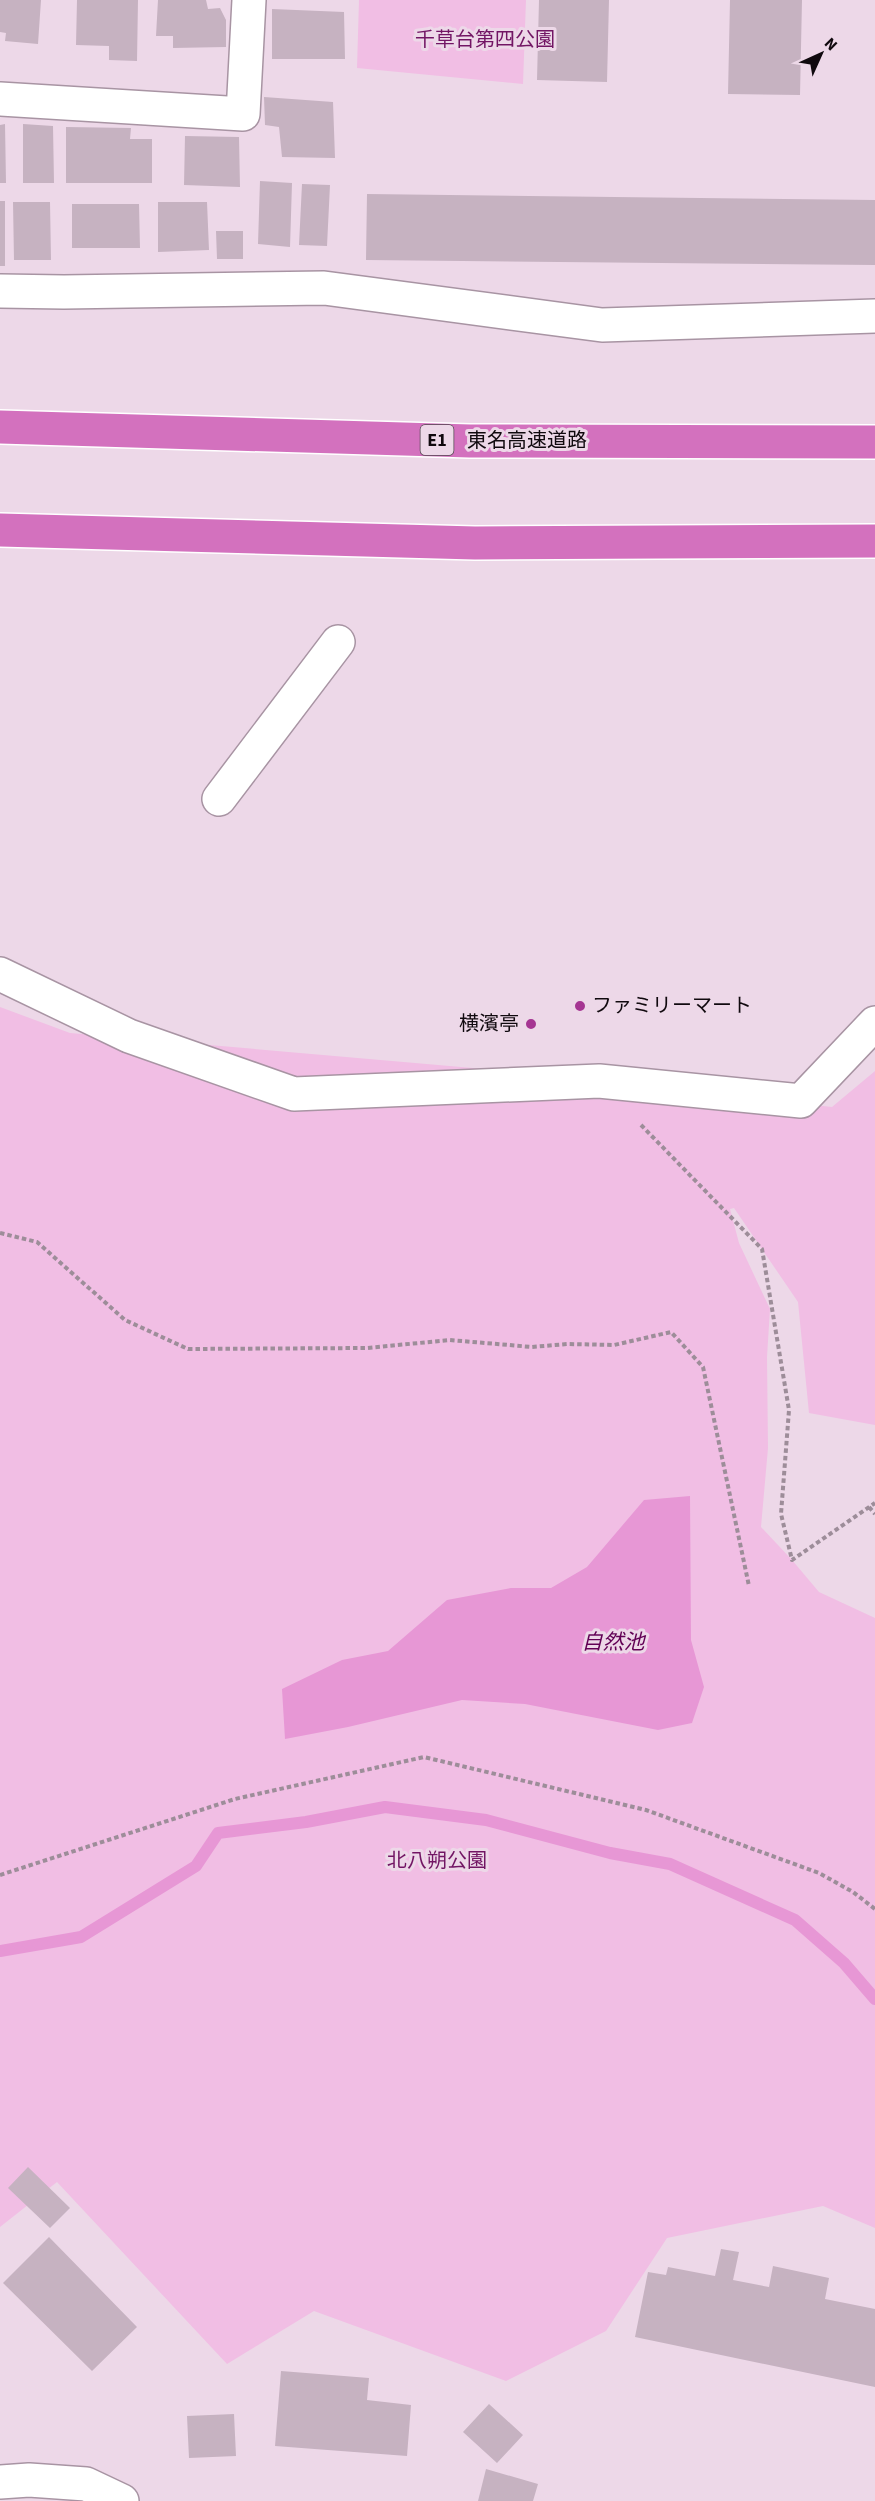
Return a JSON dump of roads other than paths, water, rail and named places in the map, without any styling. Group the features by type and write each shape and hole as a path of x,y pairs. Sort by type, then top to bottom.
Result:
{"highway":[{"name":"東名高速道路","path":"0,427 470,441 875,442"},
{"path":"0,530 475,543 875,541"}],"street":[{"path":"0,99 243,114 249,0"},
{"path":"0,291 324,288 602,325 875,316"},
{"path":"219,799 339,642"},
{"path":"0,974 129,1036 294,1094 599,1081 801,1101 875,1023"},
{"path":"0,2482 28,2480 86,2484 122,2501"}],"water":[{"name":"自然池","path":"690,1496 691,1640 704,1687 692,1723 658,1730 525,1704 462,1700 348,1727 285,1739 282,1689 342,1660 388,1651 447,1600 511,1588 551,1588 587,1567 644,1500"}],"waterway":[{"path":"0,1951 81,1937 196,1866 218,1833 306,1822 385,1807 486,1820 610,1853 670,1864 795,1920 844,1963 875,1999"}],"place":[{"name":"ファミリーマート","path":"580,1006"},
{"name":"横濱亭","path":"531,1024"}],"park label":[{"name":"千草台第四公園","path":"485,40"},
{"name":"北八朔公園","path":"437,1861"}]}
